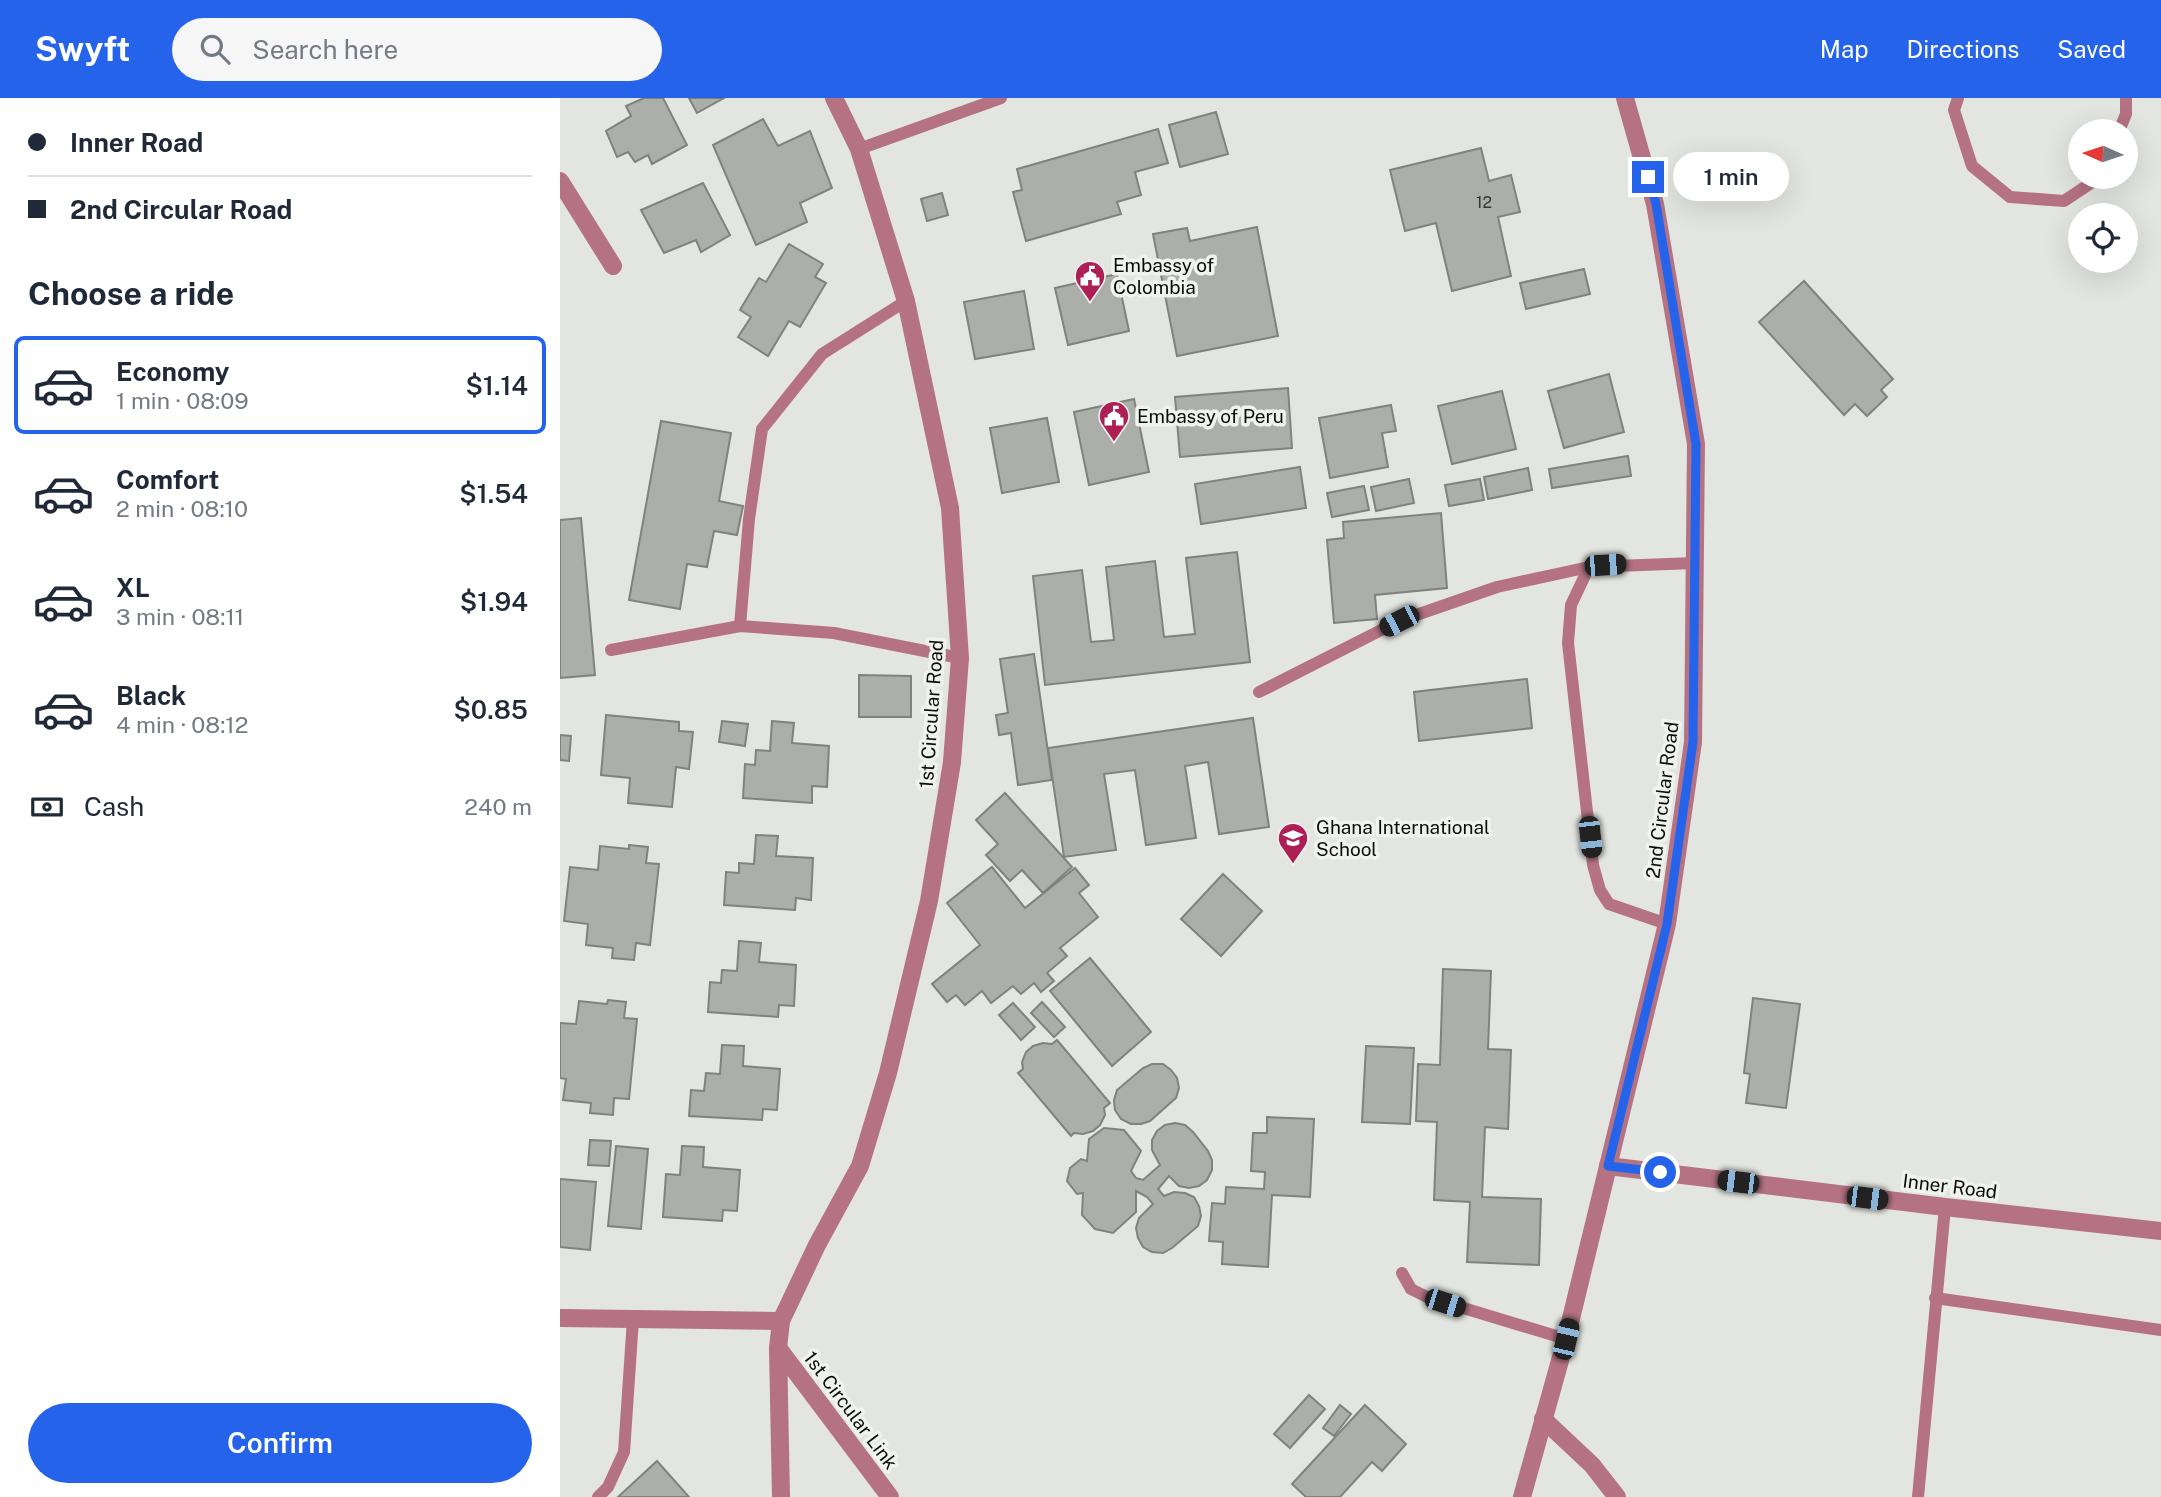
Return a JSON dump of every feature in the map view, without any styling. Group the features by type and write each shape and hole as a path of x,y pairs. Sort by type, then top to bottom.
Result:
{"street":[{"name":"1st Circular Road","path":"781,1497 778,1348 781,1321 817,1245 860,1166 888,1073 929,901 952,762 960,658 950,508 906,301 859,149 834,98"},
{"name":"2nd Circular Road","path":"1522,1497 1566,1339 1667,924 1693,742 1696,444 1656,204 1625,98"},
{"path":"560,181 613,266"},
{"name":"Inner Road","path":"1608,1166 2161,1231"},
{"path":"560,1318 781,1321"},
{"name":"1st Circular Link","path":"778,1348 890,1497"},
{"path":"1543,1419 1592,1465 1617,1497"}],"lane":[{"path":"859,149 1002,98"},
{"path":"1958,98 1954,110 1972,166 2010,198 2064,201 2082,189"},
{"path":"2124,119 2126,98"},
{"path":"740,626 749,519 761,429 822,354 906,301"},
{"path":"1259,692 1399,621 1497,587 1589,567 1695,563"},
{"path":"1589,567 1571,605 1568,643 1593,865 1600,890 1609,904 1667,924"},
{"path":"611,650 740,626 834,633 960,658"},
{"path":"1918,1497 1945,1207"},
{"path":"1402,1273 1411,1289 1427,1297 1566,1339"},
{"path":"1935,1298 2161,1330"},
{"path":"598,1497 608,1487 624,1452 633,1319"}],"building":[{"path":"644,98 663,98 687,145 652,164 648,155 635,162 628,152 617,157 606,131 631,116 626,106"},
{"path":"689,98 724,98 697,113"},
{"path":"1216,112 1228,154 1180,167 1169,125"},
{"path":"763,119 778,146 810,131 832,188 800,203 807,222 756,245 713,145"},
{"path":"1158,129 1168,163 1135,172 1141,195 1117,202 1121,214 1026,241 1013,192 1022,190 1017,169"},
{"path":"1481,148 1489,181 1511,175 1520,212 1498,217 1511,276 1452,291 1436,223 1405,231 1390,170"},
{"path":"703,183 730,235 701,252 696,240 664,253 641,210"},
{"path":"942,193 948,215 927,221 921,199"},
{"path":"1257,227 1278,336 1177,356 1153,234 1187,228 1190,241"},
{"path":"789,244 823,264 815,277 826,283 800,327 789,321 768,356 738,337 751,317 740,310 759,278 766,282"},
{"path":"1584,269 1590,294 1526,309 1520,283"},
{"path":"1117,274 1129,331 1068,345 1055,288"},
{"path":"1804,281 1893,379 1881,390 1887,397 1867,416 1855,404 1844,415 1759,322"},
{"path":"1024,291 1034,349 975,359 964,302"},
{"path":"1609,374 1624,432 1564,448 1548,391"},
{"path":"1288,388 1292,448 1180,457 1175,397"},
{"path":"1502,391 1516,449 1452,464 1438,406"},
{"path":"1134,399 1149,472 1089,485 1074,412"},
{"path":"1391,405 1396,431 1382,433 1388,467 1330,478 1319,418"},
{"path":"1047,418 1059,482 1002,493 990,428"},
{"path":"661,421 731,433 719,501 743,506 737,535 714,531 707,567 687,564 680,609 629,600"},
{"path":"1628,456 1631,476 1552,488 1549,469"},
{"path":"1300,467 1306,508 1201,524 1195,484"},
{"path":"1528,468 1532,490 1488,499 1484,477"},
{"path":"1409,479 1414,503 1376,511 1371,487"},
{"path":"1480,479 1484,500 1449,506 1445,485"},
{"path":"1364,486 1369,510 1332,517 1327,493"},
{"path":"1441,513 1447,588 1375,595 1377,619 1334,623 1327,540 1344,538 1343,522"},
{"path":"581,518 595,675 560,678 560,520"},
{"path":"1237,552 1250,662 1045,685 1033,576 1082,570 1091,642 1114,640 1106,567 1155,561 1164,637 1195,634 1186,558"},
{"path":"1034,654 1052,780 1018,785 1011,733 999,735 996,715 1008,713 1000,659"},
{"path":"859,675 911,676 911,717 859,717"},
{"path":"1527,679 1532,728 1419,741 1414,692"},
{"path":"606,715 679,722 679,731 693,732 689,769 676,767 672,807 628,803 630,778 601,775"},
{"path":"1253,718 1269,827 1219,834 1208,762 1185,766 1196,838 1146,845 1135,770 1104,774 1116,850 1064,857 1048,748"},
{"path":"722,721 748,724 745,746 719,742"},
{"path":"772,721 794,723 792,743 829,746 827,787 812,786 812,803 743,798 745,764 755,765 756,750 770,751"},
{"path":"560,735 571,736 569,761 560,760"},
{"path":"1005,793 1072,867 1043,893 1022,870 1010,881 986,855 998,844 976,820"},
{"path":"756,835 778,836 776,856 813,858 811,900 796,898 795,910 724,905 726,872 739,873 739,863 754,864"},
{"path":"629,845 648,847 646,863 659,864 650,945 636,943 634,960 612,958 613,948 586,945 588,924 564,921 570,867 598,870 600,846 629,849"},
{"path":"992,867 1025,908 1075,868 1089,885 1079,893 1098,917 1060,948 1067,956 1047,973 1054,981 1041,992 1034,983 1021,994 1013,986 991,1003 982,991 965,1005 956,995 947,1002 932,984 980,945 947,903"},
{"path":"1223,874 1262,911 1221,956 1181,919"},
{"path":"739,941 761,943 759,962 796,965 794,1006 779,1005 778,1017 708,1012 710,982 721,983 722,970 737,971"},
{"path":"1090,958 1151,1032 1112,1066 1050,991"},
{"path":"1443,969 1491,971 1488,1049 1511,1050 1508,1129 1485,1127 1482,1197 1541,1199 1539,1265 1467,1262 1470,1202 1434,1200 1437,1122 1416,1121 1418,1064 1440,1065"},
{"path":"1753,998 1800,1004 1786,1108 1746,1103 1750,1074 1744,1073"},
{"path":"608,1000 626,1002 624,1018 637,1019 629,1099 614,1098 613,1115 590,1113 591,1103 563,1100 566,1079 560,1078 560,1023 576,1024 579,1001 607,1004"},
{"path":"1042,1002 1065,1027 1054,1037 1031,1013"},
{"path":"1013,1003 1035,1027 1021,1040 999,1015"},
{"path":"1057,1040 1110,1103 1104,1108 1105,1115 1100,1125 1093,1131 1074,1133 1071,1136 1018,1073 1023,1069 1022,1062 1026,1052 1033,1046 1052,1044"},
{"path":"722,1045 744,1046 743,1066 780,1069 777,1110 763,1109 762,1120 689,1116 691,1090 704,1091 706,1073 720,1074"},
{"path":"1366,1046 1414,1048 1410,1124 1362,1122"},
{"path":"1152,1064 1163,1064 1177,1078 1179,1088 1176,1098 1150,1121 1131,1124 1121,1119 1115,1110 1117,1090 1143,1068"},
{"path":"1267,1117 1314,1119 1310,1197 1272,1195 1268,1267 1222,1264 1223,1242 1209,1241 1212,1203 1225,1204 1226,1187 1264,1189 1265,1172 1251,1171 1253,1133 1267,1133"},
{"path":"1165,1125 1185,1125 1208,1151 1212,1170 1207,1180 1199,1186 1179,1186 1169,1176 1158,1189 1164,1196 1174,1192 1194,1197 1201,1216 1198,1226 1163,1253 1152,1252 1143,1247 1136,1228 1139,1218 1153,1204 1136,1191 1136,1212 1113,1233 1095,1229 1082,1215 1083,1193 1077,1194 1067,1181 1070,1168 1081,1159 1087,1161 1089,1139 1104,1128 1124,1130 1141,1151 1131,1171 1136,1178 1143,1180 1160,1165 1152,1150 1152,1140 1157,1131"},
{"path":"590,1140 611,1141 609,1166 588,1165"},
{"path":"616,1146 648,1149 641,1229 608,1226"},
{"path":"682,1146 704,1147 703,1167 740,1170 737,1211 723,1210 722,1221 663,1217 666,1174 680,1175"},
{"path":"560,1179 596,1182 590,1250 560,1247"},
{"path":"1309,1395 1325,1409 1290,1448 1274,1434"},
{"path":"1340,1405 1351,1414 1334,1436 1323,1428"},
{"path":"1365,1405 1406,1444 1382,1471 1372,1462 1340,1497 1306,1497 1292,1484"},
{"path":"657,1461 689,1497 618,1497"}],"place":[{"name":"Embassy of Colombia","path":"1090,303"},
{"name":"Embassy of Peru","path":"1114,443"},
{"name":"Ghana International School","path":"1293,865"}],"route":[{"path":"1648,177 1656,204 1696,444 1693,742 1667,924 1608,1166 1660,1172"}]}
